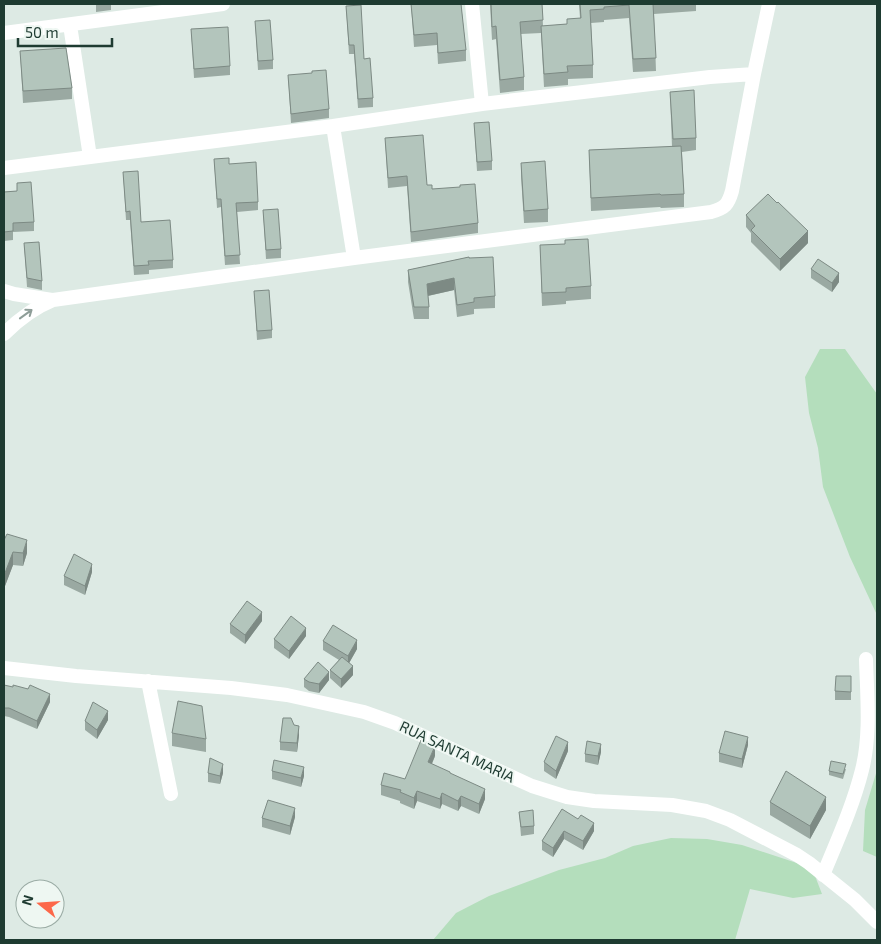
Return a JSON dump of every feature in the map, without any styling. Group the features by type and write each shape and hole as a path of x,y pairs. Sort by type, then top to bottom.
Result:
{"street":[{"path":"4,33 223,4"},
{"path":"472,4 482,104"},
{"path":"4,334 19,319 35,308 53,300 354,258 711,212 720,209 728,202 732,191 769,4"},
{"path":"70,24 90,157"},
{"path":"4,168 333,126 482,104 710,77 754,74"},
{"path":"333,126 354,258"},
{"path":"4,291 53,300"},
{"path":"823,875 853,801 863,769 868,718 866,659"},
{"name":"RUA SANTA MARIA","path":"4,668 230,688 287,695 364,712 395,722 532,786 568,797 594,801 672,805 706,811 765,837 809,863 855,900 877,922"},
{"path":"148,681 171,794"}],"green space":[{"path":"820,349 845,349 877,394 877,615 850,557 823,487 818,448 809,413 805,377"},
{"path":"877,770 877,857 863,851 865,810"},
{"path":"671,838 707,839 742,845 812,868 822,894 793,898 750,889 735,940 433,940 456,913 489,896 559,870 605,858 633,846"}],"building":[{"path":"411,4 461,4 466,50 438,53 437,33 414,35"},
{"path":"491,4 542,4 543,20 520,22 524,77 500,80 496,26 492,27"},
{"path":"580,4 653,4 656,58 633,59 629,5 604,7 604,9 590,10 593,65 567,66 568,72 544,74 541,26 567,24 567,19 581,18"},
{"path":"361,5 364,59 370,58 373,98 358,99 354,45 349,45 346,6"},
{"path":"270,20 273,60 258,61 255,21"},
{"path":"228,27 230,66 194,69 191,29"},
{"path":"66,48 72,88 23,91 20,51"},
{"path":"326,70 329,109 291,114 288,75"},
{"path":"694,90 696,138 673,139 670,92"},
{"path":"489,122 492,161 477,162 474,123"},
{"path":"423,135 427,185 432,185 432,189 475,184 478,223 411,232 407,176 388,178 385,138"},
{"path":"681,146 684,194 591,198 589,150"},
{"path":"229,158 229,164 256,162 258,202 236,203 240,255 225,256 221,199 217,199 214,159"},
{"path":"545,161 548,209 524,211 521,163"},
{"path":"138,171 141,222 170,220 173,260 148,261 149,265 134,266 130,211 126,212 123,172"},
{"path":"31,182 34,222 13,223 13,231 4,232 4,192 17,191 17,183"},
{"path":"768,194 808,231 780,259 751,230 755,226 746,215"},
{"path":"278,209 281,249 266,250 263,210"},
{"path":"588,239 591,286 566,288 566,292 542,293 540,245 565,244 565,240"},
{"path":"39,242 42,281 27,278 24,243"},
{"path":"469,257 493,257 495,296 474,298 474,302 457,305 454,278 427,284 429,307 414,307 408,270"},
{"path":"818,259 839,273 832,283 811,269"},
{"path":"269,290 272,330 257,331 254,291"},
{"path":"7,534 27,540 23,553 13,552 4,573 4,540"},
{"path":"74,554 92,564 85,586 64,576"},
{"path":"247,601 262,612 245,635 230,624"},
{"path":"291,616 306,628 289,651 274,639"},
{"path":"333,625 357,640 348,656 323,641"},
{"path":"342,657 353,666 341,679 330,670"},
{"path":"318,662 329,672 319,684 304,679"},
{"path":"836,676 851,676 851,692 835,691"},
{"path":"4,685 28,689 30,685 50,694 37,721 9,708 4,708"},
{"path":"178,701 202,706 206,739 172,733"},
{"path":"93,702 108,711 97,730 85,721"},
{"path":"283,718 291,718 294,725 299,726 297,743 280,742"},
{"path":"725,731 748,737 742,759 719,753"},
{"path":"556,736 568,742 556,771 544,762"},
{"path":"421,740 435,746 428,762 485,789 479,804 461,796 458,801 442,793 440,799 417,791 414,798 400,792 401,790 381,785 384,773 405,779"},
{"path":"587,741 601,744 598,756 585,754"},
{"path":"210,758 223,764 220,776 208,773"},
{"path":"274,760 304,767 301,778 272,771"},
{"path":"831,761 846,764 843,774 829,771"},
{"path":"786,771 826,797 810,826 770,802"},
{"path":"268,800 295,808 290,826 262,818"},
{"path":"562,809 578,819 581,815 594,823 583,841 564,831 553,848 542,841"},
{"path":"533,810 534,826 521,827 519,812"}]}
